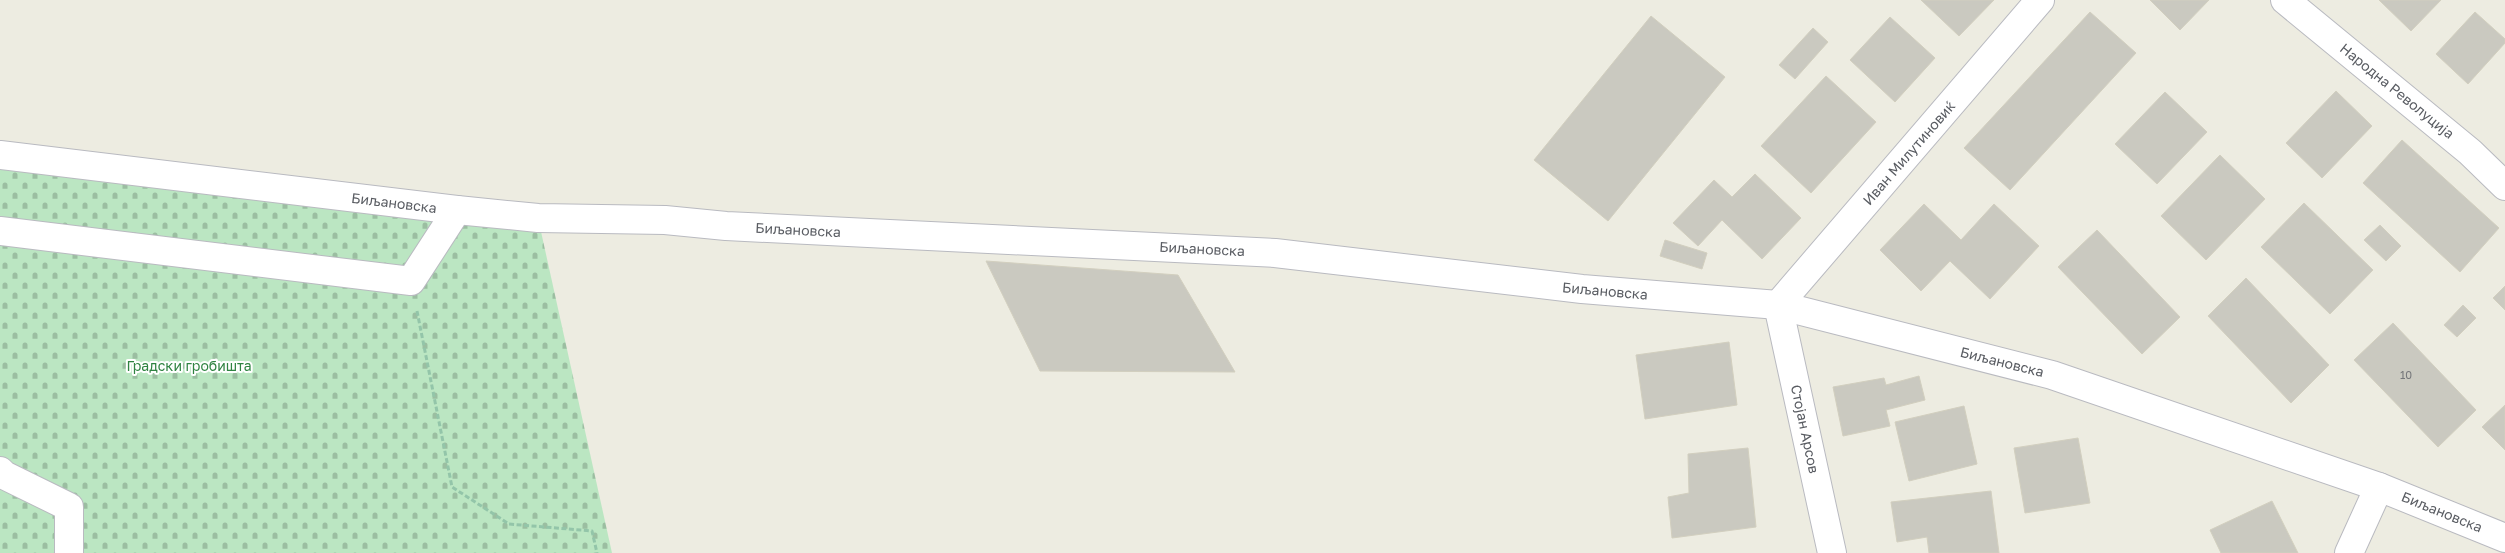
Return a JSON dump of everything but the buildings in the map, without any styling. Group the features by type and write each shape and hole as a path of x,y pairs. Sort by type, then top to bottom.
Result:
{"street":[{"name":"Иван Милутиновиќ","path":"1778,305 2040,0"},
{"name":"Народна Револуција","path":"2285,0 2470,152 2505,186"},
{"name":"Биљановска","path":"0,156 538,218 665,220 726,226 1275,253 1582,289 1778,305 2052,375 2379,487 2505,538"},
{"path":"0,231 411,281 456,210"},
{"name":"Стојан Арсов","path":"1778,305 1832,553"},
{"path":"1,475 69,507 69,553"},
{"path":"2349,553 2379,487"}],"path":[{"path":"411,281 452,487 509,524 592,531 597,553"}],"green space":[{"name":"Градски гробишта","path":"0,155 538,218 612,553 0,553"}]}
